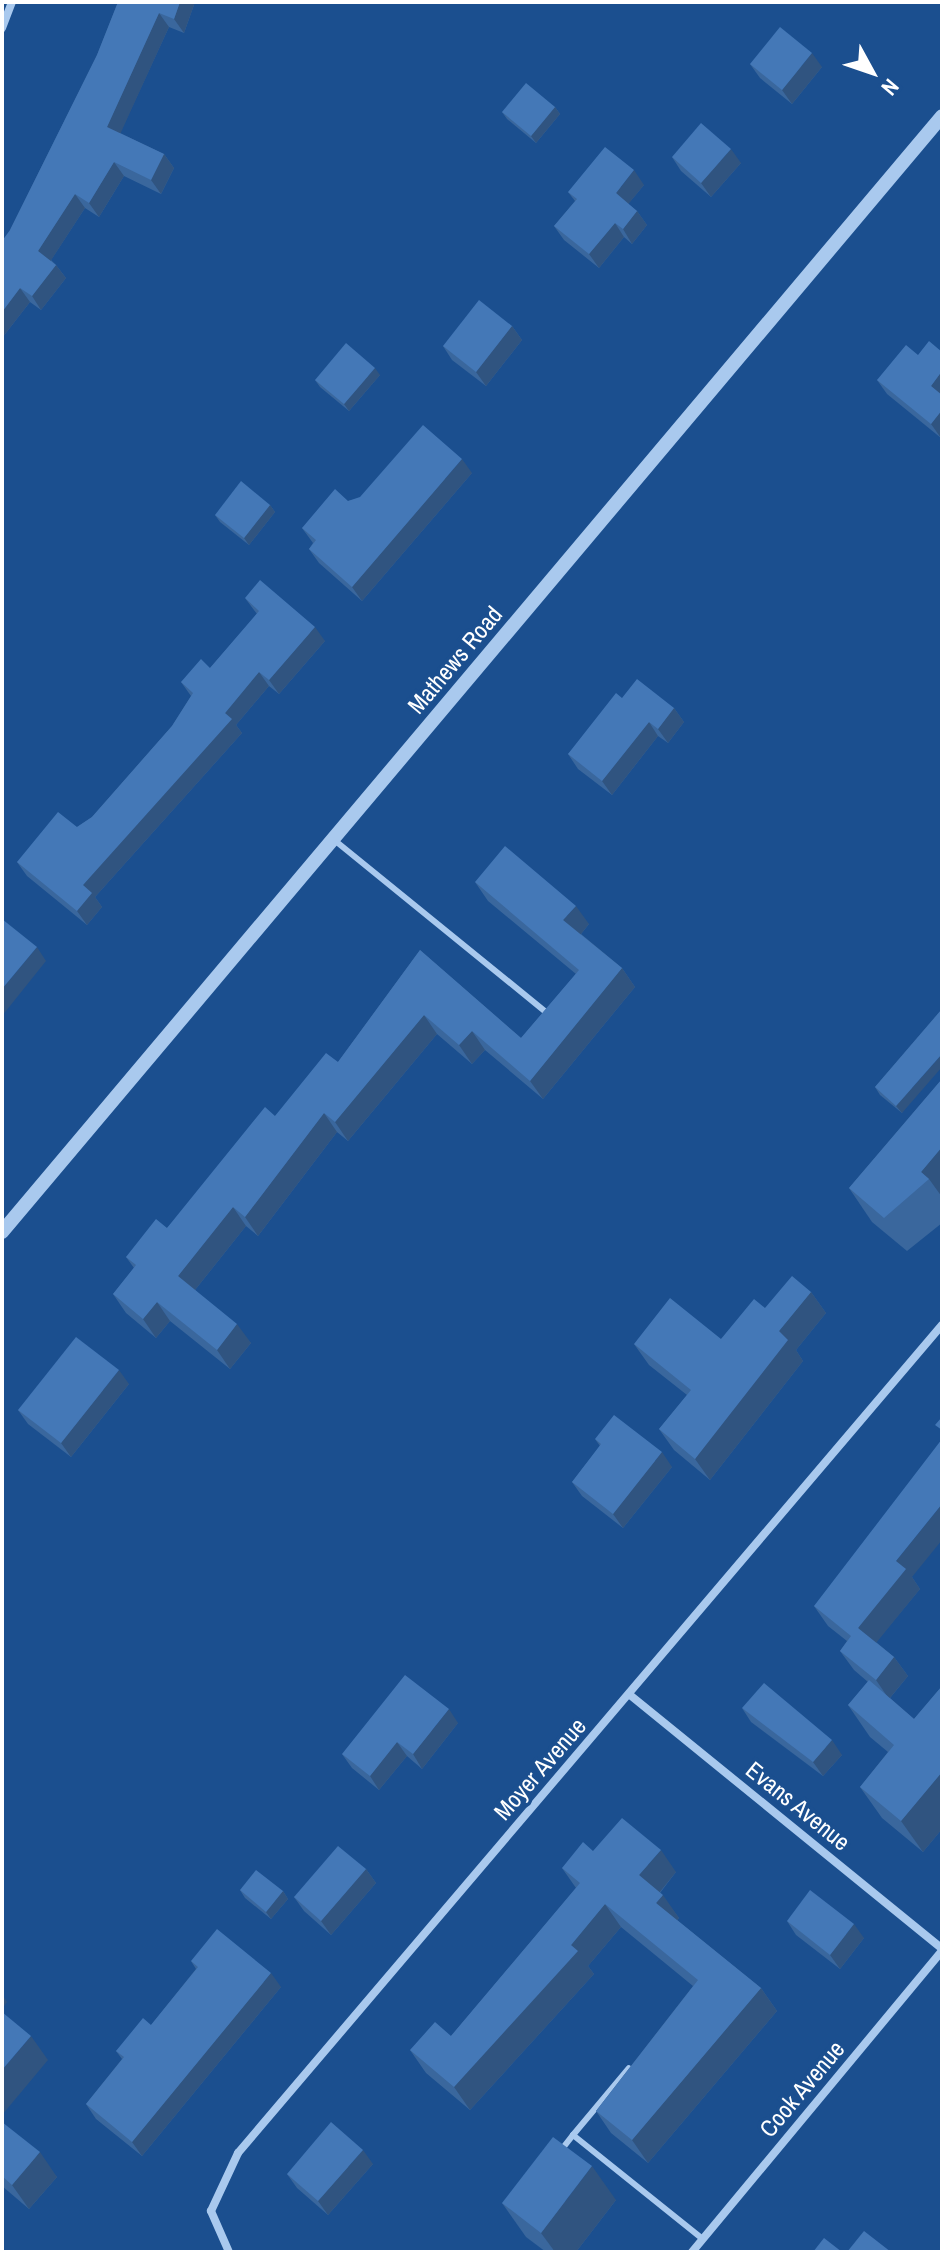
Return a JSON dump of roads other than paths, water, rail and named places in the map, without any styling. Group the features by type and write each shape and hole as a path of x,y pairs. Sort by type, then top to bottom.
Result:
{"street":[{"path":"2,28 12,2"},
{"name":"Mathews Road","path":"2,1232 942,116"},
{"name":"Moyer Avenue","path":"229,2252 211,2211 238,2153 942,1325"},
{"name":"Evans Avenue","path":"630,1695 942,1950"},
{"name":"Cook Avenue","path":"692,2252 942,1950"}],"lane":[{"path":"333,839 546,1012"},
{"path":"555,2157 629,2068"},
{"path":"573,2135 703,2239"}]}
